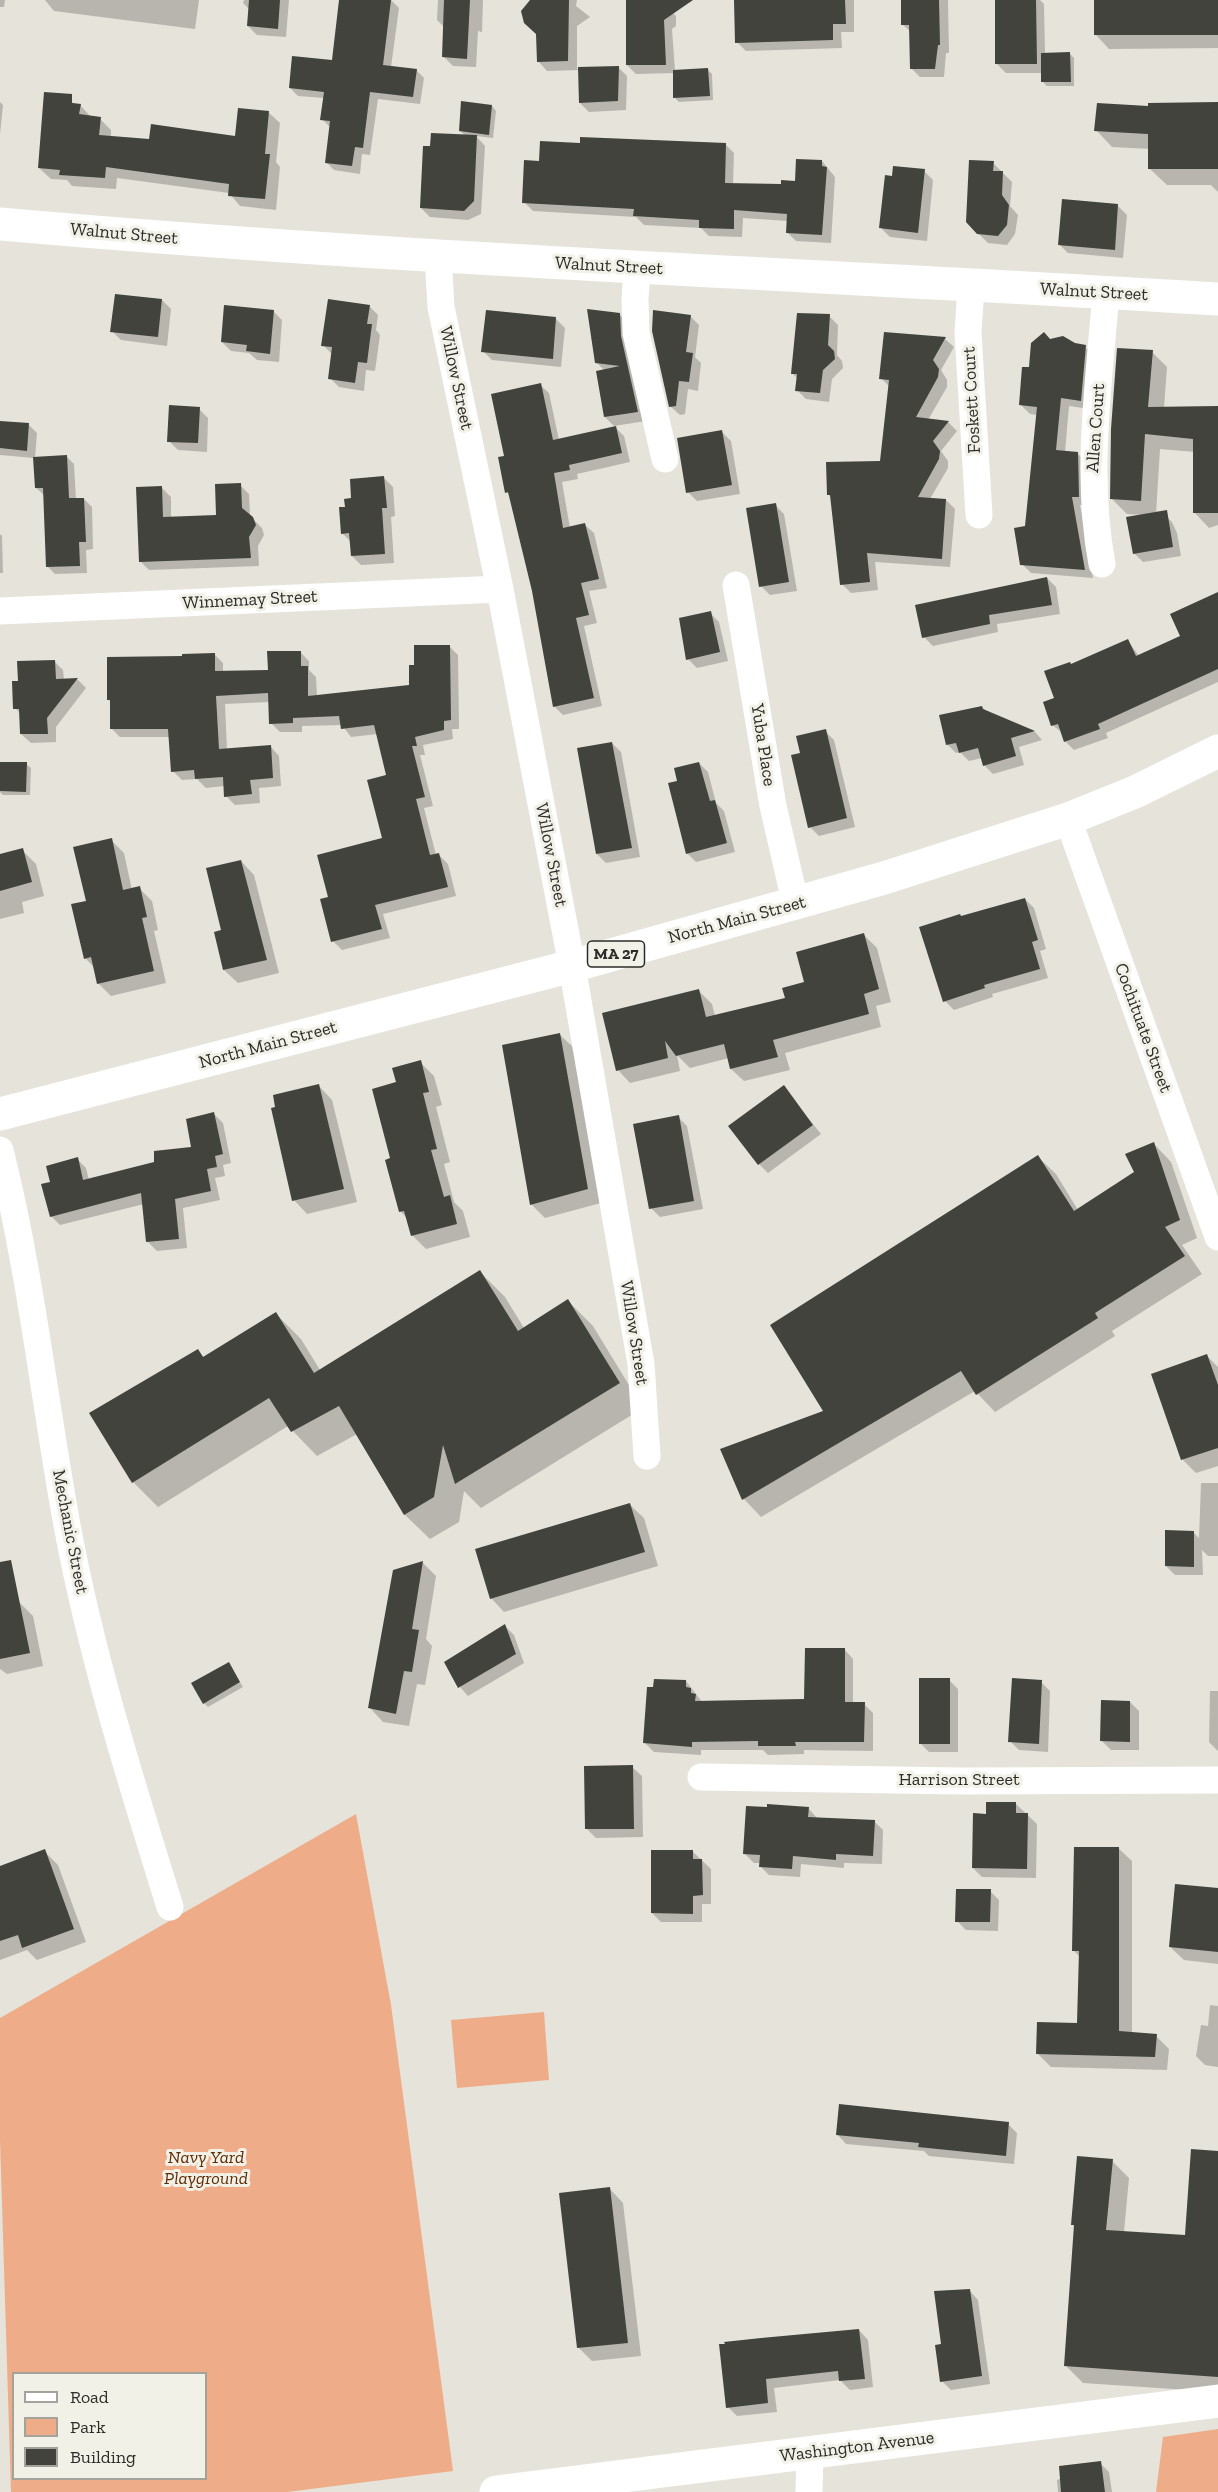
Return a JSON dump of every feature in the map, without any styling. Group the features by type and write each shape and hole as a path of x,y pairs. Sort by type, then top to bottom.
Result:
{"street":[{"name":"Walnut Street","path":"0,224 163,238 438,256 1218,299"},
{"name":"Willow Street","path":"438,256 441,307 500,589 572,966 641,1364 647,1456"},
{"path":"637,268 634,299 636,333 665,459"},
{"name":"Foskett Court","path":"971,285 968,333 978,515"},
{"name":"Allen Court","path":"1102,564 1096,531 1093,474 1106,292"},
{"name":"Yuba Place","path":"736,585 773,806 796,905"},
{"name":"Winnemay Street","path":"0,611 500,589"},
{"name":"North Main Street","path":"0,1114 572,966 796,905 951,858 1068,819 1135,792 1218,752"},
{"name":"Cochituate Street","path":"1068,819 1216,1231"},
{"name":"Mechanic Street","path":"0,1150 17,1227 68,1527 81,1588 111,1708 170,1907"},
{"name":"Harrison Street","path":"701,1777 1218,1780"},
{"name":"Washington Avenue","path":"496,2492 1218,2401"},
{"path":"809,2492 810,2453"}],"green space":[{"name":"Navy Yard Playground","path":"356,1814 391,2005 453,2471 287,2492 11,2492 0,2140 0,2018"},
{"path":"544,2012 549,2080 457,2088 451,2020"},
{"path":"1218,2429 1218,2492 1156,2492 1163,2437"}],"building":[{"path":"249,0 280,0 278,29 247,26"},
{"path":"339,0 391,0 383,65 417,69 413,97 370,92 363,148 355,147 352,166 325,163 330,121 320,120 324,92 289,88 292,56 332,60"},
{"path":"444,0 470,0 467,59 442,57"},
{"path":"530,0 569,0 568,61 537,62 536,34 524,23 521,11"},
{"path":"626,0 693,0 664,20 666,65 626,65"},
{"path":"734,0 845,0 846,24 833,24 833,40 735,43"},
{"path":"901,0 939,0 940,45 938,45 935,69 910,69 909,25 901,25"},
{"path":"995,0 1036,0 1037,64 995,64"},
{"path":"1094,0 1218,0 1218,35 1094,35"},
{"path":"1070,52 1071,82 1041,82 1041,53"},
{"path":"619,66 618,101 579,103 578,67"},
{"path":"708,68 710,96 673,98 673,70"},
{"path":"44,92 72,94 72,103 81,104 79,114 101,117 99,135 149,139 151,124 235,136 238,108 269,111 265,154 270,154 265,199 228,196 229,184 106,167 105,178 59,175 60,170 38,168"},
{"path":"461,101 492,105 489,135 459,131"},
{"path":"1218,102 1218,169 1148,169 1148,134 1094,131 1097,103 1148,106 1148,103"},
{"path":"431,133 477,135 474,201 464,211 420,208 423,146 430,146"},
{"path":"580,137 726,143 725,183 781,184 781,180 795,181 796,159 822,160 822,166 827,167 822,235 786,233 787,214 734,210 734,229 699,228 699,220 633,216 634,209 522,203 524,160 539,161 540,141 580,143"},
{"path":"969,160 994,161 993,171 1003,171 1002,195 1009,205 1007,225 998,236 977,234 966,222"},
{"path":"893,166 925,169 918,233 879,228 885,175 892,176"},
{"path":"1062,199 1118,204 1115,250 1058,245"},
{"path":"115,294 162,299 158,337 110,332"},
{"path":"328,299 370,305 367,324 372,324 367,363 358,362 355,383 328,379 332,347 321,346"},
{"path":"224,305 274,310 270,354 246,351 247,345 221,342"},
{"path":"587,309 620,313 621,336 638,412 604,417 596,371 620,366 595,363"},
{"path":"486,310 556,317 553,359 481,352"},
{"path":"653,310 691,315 686,352 693,353 689,382 679,381 676,406 669,407 652,331"},
{"path":"797,313 830,314 828,345 834,351 835,359 823,370 820,393 795,391 797,374 791,374"},
{"path":"884,332 946,337 933,360 939,369 938,377 916,417 949,421 933,441 940,451 939,459 918,497 946,499 942,559 867,553 870,582 840,585 830,495 827,495 826,462 880,461 889,380 879,379"},
{"path":"1044,332 1050,339 1063,336 1075,343 1086,345 1081,401 1061,398 1056,450 1078,452 1079,497 1072,497 1085,570 1020,565 1014,528 1025,526 1037,407 1019,405 1022,367 1029,367 1031,343"},
{"path":"1117,348 1153,350 1148,407 1218,406 1218,513 1193,513 1193,439 1145,434 1141,501 1110,499 1111,429"},
{"path":"541,383 553,440 616,426 622,453 569,465 570,470 554,473 563,528 585,523 599,579 581,583 589,615 576,618 594,698 553,707 532,591 508,492 505,493 498,457 504,456 491,394"},
{"path":"169,405 200,407 198,443 167,442"},
{"path":"0,421 29,423 27,451 0,448"},
{"path":"722,430 732,485 686,493 677,438"},
{"path":"67,455 69,498 84,498 86,542 79,542 80,566 46,567 43,488 35,488 33,457"},
{"path":"384,476 387,508 382,508 385,554 351,556 349,533 341,534 339,507 345,507 344,499 351,498 350,479"},
{"path":"241,483 242,508 253,517 256,525 249,537 251,558 139,562 136,487 162,486 163,517 216,515 215,484"},
{"path":"776,503 789,582 759,587 746,508"},
{"path":"1167,510 1173,547 1133,554 1126,517"},
{"path":"1047,577 1052,605 989,615 990,624 922,638 915,605"},
{"path":"1218,592 1218,669 1098,724 1100,729 1064,742 1058,724 1051,726 1043,702 1054,698 1044,671 1070,662 1071,664 1128,639 1136,656 1180,636 1170,614"},
{"path":"711,611 720,652 686,660 679,618"},
{"path":"414,645 450,645 451,720 444,721 444,730 415,737 417,746 412,746 425,797 416,799 430,855 439,853 448,887 375,905 382,929 331,942 320,899 328,897 317,855 382,838 367,780 386,775 374,725 341,729 339,716 293,718 293,723 269,724 268,693 216,696 219,749 271,745 273,778 250,780 252,794 224,797 223,777 195,779 194,770 171,772 168,729 110,729 107,657 215,653 215,671 268,670 267,651 301,651 301,666 308,666 308,696 409,685 409,665 414,665"},
{"path":"55,660 56,679 78,678 47,718 48,734 20,734 19,709 13,709 12,681 18,681 17,661"},
{"path":"982,706 983,709 1035,731 1011,738 1016,756 983,766 978,748 959,753 956,743 946,745 939,715"},
{"path":"826,729 847,818 808,828 791,755 800,753 796,736"},
{"path":"612,742 632,848 596,854 577,748"},
{"path":"0,762 27,762 26,792 0,791"},
{"path":"699,762 710,801 715,800 727,843 686,854 668,783 677,781 674,768"},
{"path":"112,838 123,890 140,886 147,917 142,918 154,971 97,984 91,957 84,959 71,904 86,901 73,847"},
{"path":"23,848 32,882 0,891 0,854"},
{"path":"241,860 267,960 223,970 214,932 221,930 206,868"},
{"path":"1025,898 1038,940 1032,942 1040,969 984,985 985,988 943,1002 919,927"},
{"path":"864,933 879,989 864,994 869,1014 773,1040 778,1057 730,1069 724,1044 676,1056 665,1041 668,1058 616,1071 602,1013 699,989 706,1017 785,998 782,988 804,982 796,952"},
{"path":"560,1033 588,1189 530,1205 502,1045"},
{"path":"421,1060 429,1092 423,1093 437,1149 431,1150 444,1197 450,1195 457,1224 411,1236 404,1211 399,1212 385,1160 390,1158 372,1089 396,1082 392,1068"},
{"path":"319,1084 344,1189 292,1201 271,1108 275,1107 273,1095"},
{"path":"784,1085 813,1125 758,1165 728,1126"},
{"path":"214,1112 223,1154 215,1156 217,1167 207,1169 211,1191 175,1199 179,1239 146,1242 141,1193 50,1217 41,1184 50,1182 46,1166 78,1157 83,1180 154,1162 154,1151 191,1147 186,1119"},
{"path":"679,1115 694,1201 649,1209 633,1124"},
{"path":"1154,1142 1180,1220 1165,1227 1185,1256 1095,1313 1098,1318 976,1395 961,1371 742,1500 720,1449 823,1411 770,1325 1038,1155 1074,1211 1134,1172 1125,1154"},
{"path":"480,1270 518,1331 568,1299 620,1383 455,1484 443,1445 434,1497 404,1515 339,1406 291,1432 269,1398 132,1483 89,1413 198,1349 203,1357 276,1312 314,1373"},
{"path":"1207,1354 1218,1385 1218,1448 1181,1460 1151,1374"},
{"path":"630,1503 645,1552 490,1599 475,1549"},
{"path":"1165,1530 1194,1531 1194,1567 1165,1566"},
{"path":"11,1560 30,1653 0,1659 0,1562"},
{"path":"423,1561 412,1629 419,1630 412,1672 404,1671 396,1714 368,1708 393,1570"},
{"path":"505,1624 516,1654 458,1688 444,1662"},
{"path":"805,1648 845,1648 845,1702 865,1702 864,1742 795,1742 796,1746 758,1746 758,1741 692,1742 692,1747 643,1743 647,1687 653,1687 654,1679 686,1680 686,1687 691,1688 691,1693 696,1694 695,1701 804,1699"},
{"path":"229,1662 240,1682 203,1704 191,1683"},
{"path":"919,1678 950,1678 950,1744 919,1744"},
{"path":"1012,1678 1042,1680 1039,1744 1008,1742"},
{"path":"1101,1700 1130,1701 1130,1742 1100,1741"},
{"path":"633,1765 634,1829 585,1829 584,1766"},
{"path":"986,1802 1016,1802 1016,1813 1028,1813 1027,1869 972,1868 973,1813 986,1814"},
{"path":"767,1804 809,1807 808,1817 875,1820 873,1856 836,1854 836,1860 793,1856 792,1869 759,1867 760,1855 743,1854 746,1806 767,1807"},
{"path":"1074,1847 1119,1847 1119,2031 1157,2034 1155,2057 1036,2054 1037,2022 1077,2023 1079,1951 1072,1951"},
{"path":"45,1849 74,1929 22,1948 18,1935 0,1941 0,1866"},
{"path":"651,1850 693,1850 693,1859 702,1859 703,1895 693,1896 693,1914 651,1913"},
{"path":"1175,1884 1218,1888 1218,1952 1169,1947"},
{"path":"956,1889 991,1889 990,1922 955,1922"},
{"path":"839,2104 1009,2122 1006,2156 918,2147 919,2143 836,2135"},
{"path":"1191,2149 1218,2151 1218,2377 1064,2366 1077,2156 1113,2159 1106,2230 1185,2235"},
{"path":"610,2187 628,2343 577,2348 559,2193"},
{"path":"970,2289 982,2376 940,2382 935,2345 941,2344 934,2291"},
{"path":"859,2329 865,2379 839,2381 838,2371 766,2379 768,2403 726,2408 719,2344"},
{"path":"1101,2461 1105,2492 1061,2492 1059,2466"}]}
